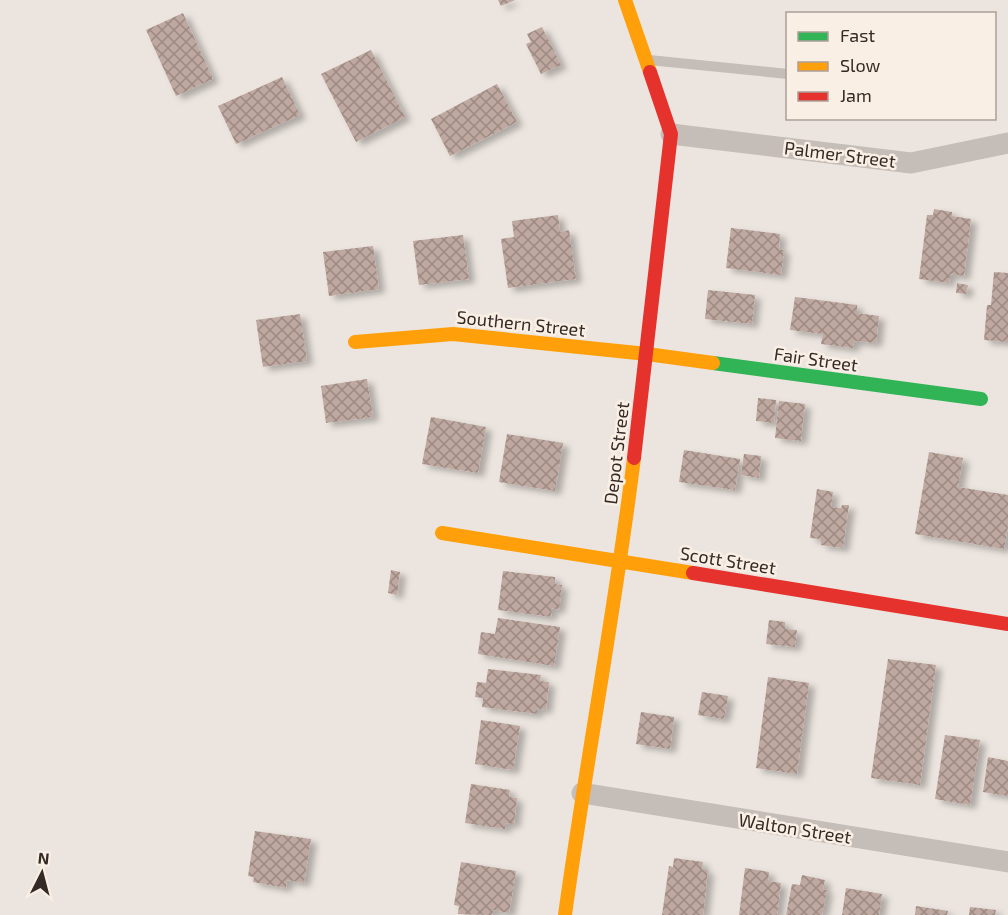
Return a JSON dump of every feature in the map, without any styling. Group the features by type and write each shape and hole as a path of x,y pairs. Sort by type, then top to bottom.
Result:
{"street":[{"name":"Depot Street","path":"565,915 582,793 621,561 671,134 625,0"},
{"name":"Palmer Street","path":"671,134 911,163 1008,143"},
{"name":"Southern Street","path":"355,342 453,334 647,354"},
{"name":"Fair Street","path":"647,354 981,399"},
{"name":"Scott Street","path":"442,533 1008,624"},
{"name":"Walton Street","path":"582,793 1008,862"}],"lane":[{"path":"645,60 786,74"}],"building":[{"path":"498,0 515,0 501,6"},
{"path":"183,13 213,79 176,96 146,30"},
{"path":"542,27 561,65 541,74 526,44 531,42 527,34"},
{"path":"371,50 405,117 356,142 321,74"},
{"path":"282,77 300,115 236,144 218,106"},
{"path":"497,84 517,122 450,156 431,119"},
{"path":"934,209 952,212 952,216 971,219 964,276 950,274 949,283 919,279 927,215 933,215"},
{"path":"558,215 560,232 569,230 576,279 508,288 501,239 514,237 512,221"},
{"path":"731,228 780,234 779,249 784,250 781,275 726,268"},
{"path":"463,235 469,279 419,285 413,241"},
{"path":"373,246 379,289 329,296 323,252"},
{"path":"994,272 1008,273 1008,342 984,340 987,305 991,305"},
{"path":"957,283 968,285 966,294 956,293"},
{"path":"708,290 755,295 752,324 705,319"},
{"path":"795,297 857,305 857,313 879,316 876,343 854,341 853,348 821,344 823,334 790,330"},
{"path":"300,314 307,361 263,367 256,320"},
{"path":"367,379 373,417 326,423 321,386"},
{"path":"758,398 776,400 774,423 756,421"},
{"path":"779,401 805,404 801,441 775,438"},
{"path":"431,417 486,427 478,473 422,464"},
{"path":"507,434 563,443 555,491 499,482"},
{"path":"684,450 740,459 735,490 679,482"},
{"path":"929,452 963,458 958,487 1008,495 1008,526 1004,549 915,534"},
{"path":"744,454 761,456 759,478 741,475"},
{"path":"817,489 833,492 831,507 841,508 842,505 849,505 843,548 821,545 821,539 810,538"},
{"path":"391,570 400,572 397,595 388,593"},
{"path":"503,571 555,577 555,584 562,585 559,610 552,608 551,617 498,610"},
{"path":"498,618 560,627 554,666 478,654 481,632 495,634"},
{"path":"769,620 785,622 785,629 797,630 795,647 766,644"},
{"path":"888,659 936,665 920,785 871,778"},
{"path":"488,669 541,675 540,681 549,682 546,710 537,708 537,714 482,707 483,698 475,697 477,682 486,683"},
{"path":"768,677 809,683 797,774 756,768"},
{"path":"702,692 728,696 724,719 698,715"},
{"path":"641,712 674,717 670,749 636,744"},
{"path":"481,720 520,726 513,770 475,764"},
{"path":"945,735 980,740 970,805 935,799"},
{"path":"988,757 1008,761 1008,796 983,792"},
{"path":"471,784 510,790 509,797 517,798 514,824 506,823 505,829 465,823"},
{"path":"255,831 311,839 304,883 287,880 286,888 253,882 254,877 248,876"},
{"path":"674,858 703,862 702,870 708,870 703,915 662,915 669,866 673,867"},
{"path":"461,862 516,871 509,913 493,910 492,915 458,914 459,906 454,905"},
{"path":"745,868 769,872 768,881 781,883 777,915 739,915"},
{"path":"802,875 825,880 823,889 827,890 822,915 786,915 792,884 800,885"},
{"path":"846,888 882,894 879,915 842,915"},
{"path":"916,906 948,911 947,915 915,915"},
{"path":"970,907 996,910 995,915 969,915"}],"traffic: fast":[{"path":"713,363 981,399"}],"traffic: slow":[{"path":"625,0 650,72"},
{"path":"355,342 453,334 713,363"},
{"path":"565,915 634,458"},
{"path":"442,533 693,573"}],"traffic: jam":[{"path":"634,458 671,134 650,72"},
{"path":"693,573 1008,624"}]}
